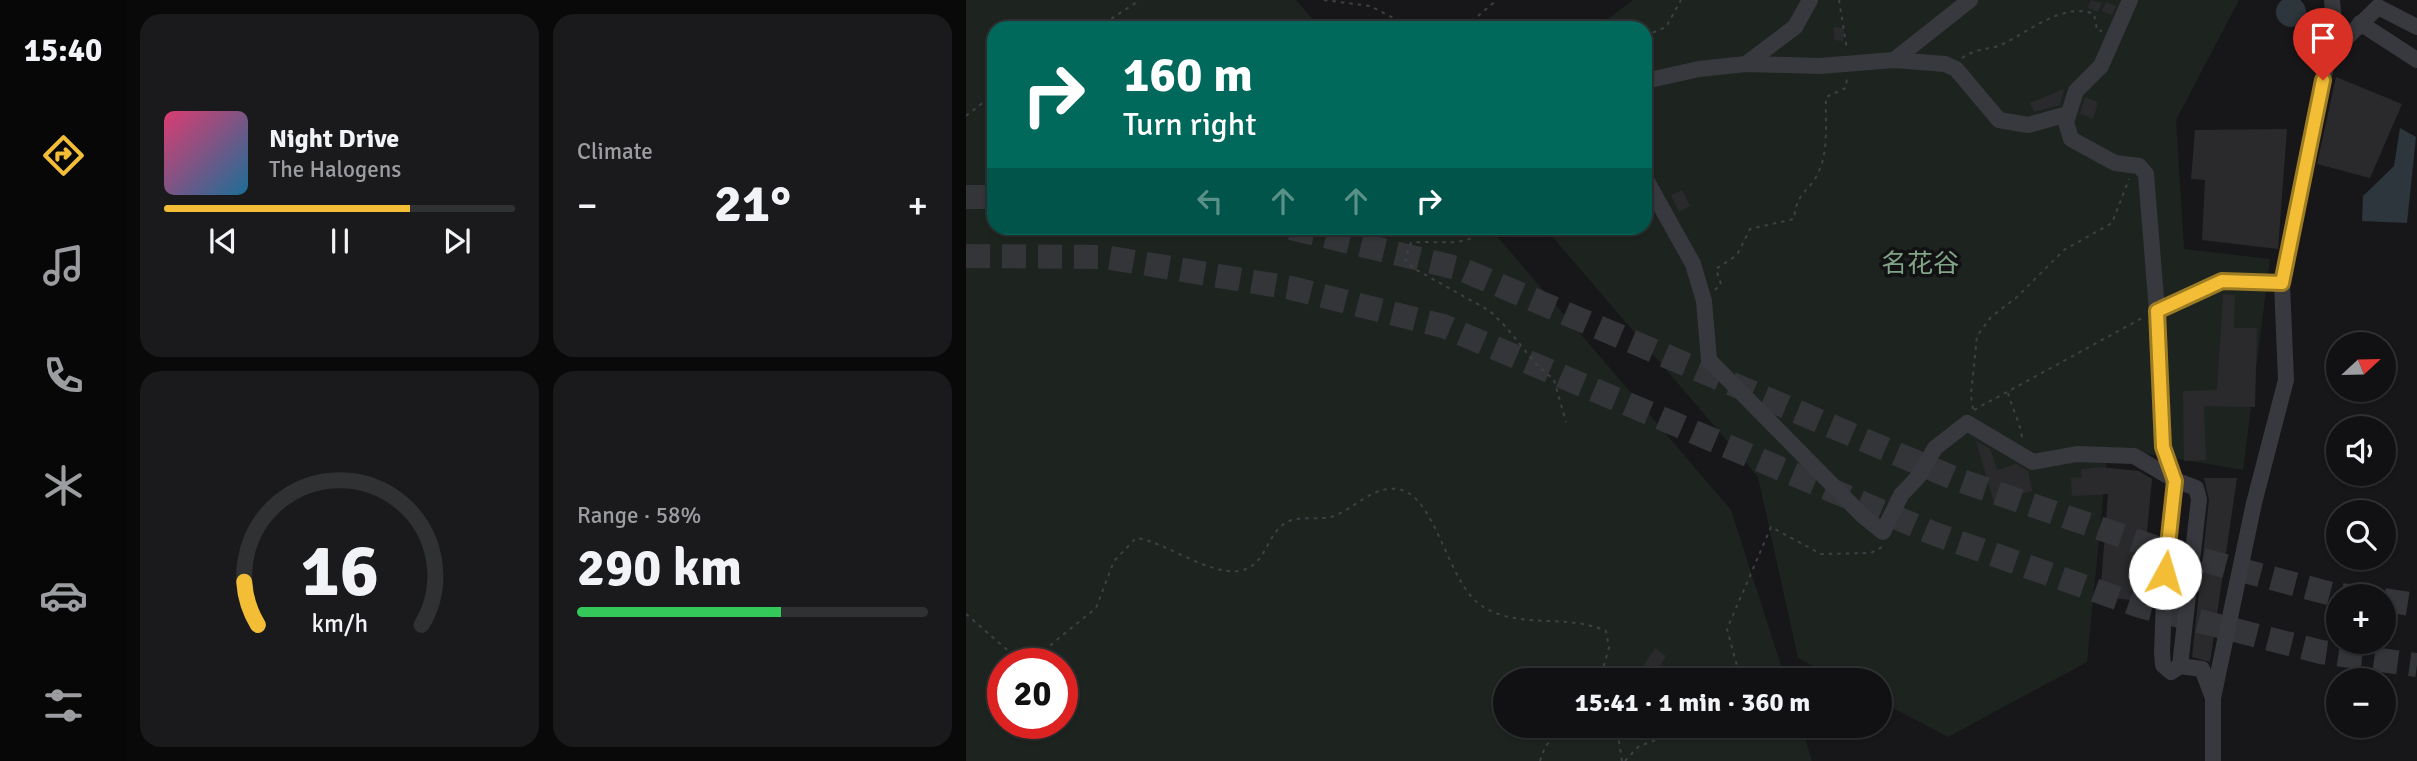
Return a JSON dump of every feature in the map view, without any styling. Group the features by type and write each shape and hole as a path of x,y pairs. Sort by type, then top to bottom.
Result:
{"street":[{"path":"1746,64 1795,27 1810,0"},
{"path":"1894,60 1970,0"},
{"path":"2130,0 2101,66 2076,91 2068,114 2067,132 2071,139 2115,163 2140,166 2146,174 2150,188 2163,447 2175,481 2165,573 2163,664 2171,672 2180,666 2202,669 2213,698"},
{"path":"2213,761 2213,698 2255,503 2287,380 2282,283 2334,23 2332,0"},
{"path":"2328,56 2378,7 2417,27"},
{"path":"2360,23 2417,60"},
{"path":"1652,79 1699,69 1746,64 1845,64 1894,60 1945,64 1956,69 1998,120 2028,125 2060,114 2068,114"},
{"path":"1652,191 1693,264 1704,301 1709,360 1862,515 1883,532 1900,495 1918,477 1935,448 1968,423 2012,452 2033,462 2077,454 2134,456 2175,481 2196,488 2199,499 2180,666"},
{"path":"2157,311 2222,281 2282,283"}],"path":[{"path":"1108,21 1140,0"},
{"path":"1324,0 1370,6 1399,21"},
{"path":"1472,21 1497,0"},
{"path":"1652,33 1666,27 1681,0"},
{"path":"1704,301 1721,284 1716,269 1737,255 1750,229 1794,219 1796,200 1819,172 1825,145 1826,97 1846,88 1845,64 1848,52 1839,0"},
{"path":"1945,64 1964,57 1973,49 2000,45 2022,31 2070,11 2085,10 2094,14"},
{"path":"966,116 987,100"},
{"path":"2125,164 2131,174 2112,223 2064,250 2017,297 1991,317 1978,336 1971,395 1973,411 2071,355 2157,311"},
{"path":"1477,235 1464,241 1411,243 1405,259 1413,268 1490,312 1506,327 1536,364 1554,380 1566,422"},
{"path":"2008,392 2016,424 2022,432 2022,439 2012,452"},
{"path":"966,614 1013,655 1042,652 1096,608 1114,561 1136,538 1153,540 1184,558 1219,568 1245,570 1260,559 1272,535 1288,522 1333,516 1375,493 1397,489 1413,496 1430,519 1459,583 1482,606 1522,620 1588,623 1606,631 1609,648 1603,668"},
{"path":"1738,668 1727,629 1771,527 1821,554 1871,553 1886,545 1883,532"},
{"path":"1540,761 1545,747 1552,738"},
{"path":"1619,738 1623,761"},
{"path":"1623,761 1639,746 1662,738"}],"green space":[{"path":"966,0 1296,0 1314,21 987,21 987,235 1496,235 1731,510 1782,668 1493,668 1493,738 1805,738 1812,761 966,761"},
{"name":"名花谷","path":"1633,0 2239,0 2176,120 2184,249 2270,259 2243,470 2108,447 2087,662 1948,737 1892,707 1892,668 1817,668 1798,658 1758,477 1551,235 1652,235 1652,21 1605,21"}],"shaded area":[{"path":"2283,-1 2299,-1 2305,6 2305,18 2297,26 2285,26 2277,18 2277,6"},
{"path":"2400,128 2416,137 2407,223 2362,221 2363,196 2394,166"}],"building":[{"path":"2091,0 2102,3 2098,12 2088,8"},
{"path":"2106,2 2116,6 2112,15 2102,11"},
{"path":"1834,27 1844,28 1843,41 1834,40"},
{"path":"2336,77 2402,104 2370,178 2317,164"},
{"path":"2064,89 2060,105 2034,112 2030,103"},
{"path":"2085,97 2098,102 2093,119 2080,114"},
{"path":"2287,129 2278,249 2202,240 2205,180 2191,179 2195,130"},
{"path":"1682,190 1690,206 1679,212 1671,195"},
{"path":"2223,294 2235,295 2234,328 2257,328 2255,407 2204,406 2206,460 2184,461 2183,391 2217,390"},
{"path":"1976,441 1990,449 1997,470 2016,464 2028,471 2032,491 1994,502"},
{"path":"2101,467 2139,471 2152,479 2147,532 2137,531 2131,600 2100,597 2108,494 2072,496 2071,478 2082,477 2081,469"},
{"path":"2204,478 2237,478 2210,662 2192,657 2209,500"},
{"path":"1655,648 1666,656 1659,668 1642,668"}],"tunnel":[{"path":"966,197 987,197"},
{"path":"1320,235 1461,269 1956,479 2157,548 2326,592"},
{"path":"966,256 1105,257 1291,288 1443,326 1935,534 2140,606 2321,652 2417,665"},
{"path":"2396,602 2417,605"}],"route":[{"path":"2165,573 2175,481 2163,447 2157,311 2222,281 2282,283 2297,198 2323,80"}]}
